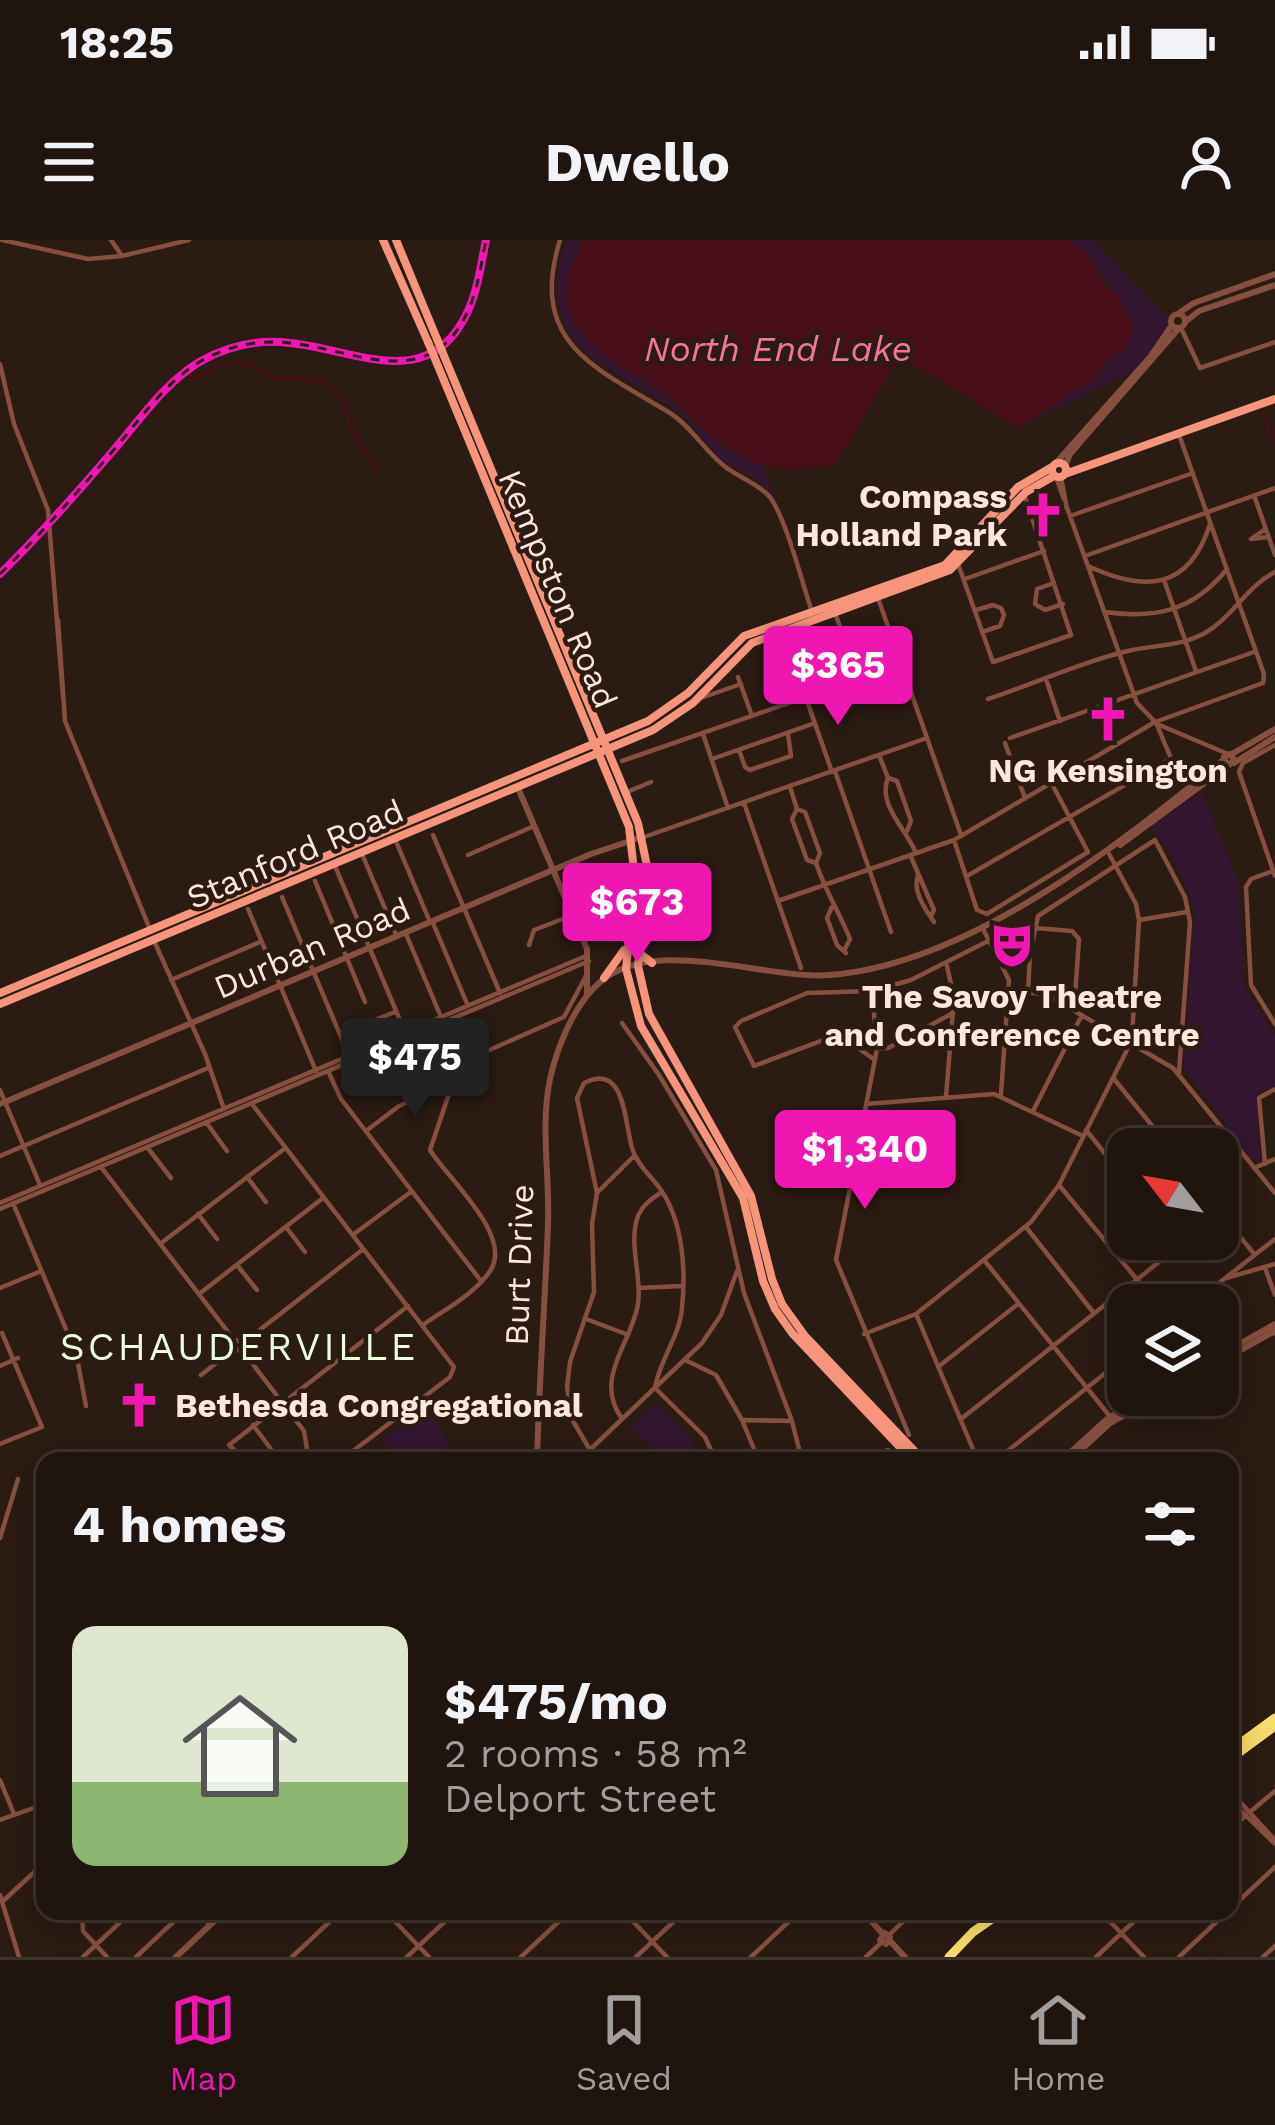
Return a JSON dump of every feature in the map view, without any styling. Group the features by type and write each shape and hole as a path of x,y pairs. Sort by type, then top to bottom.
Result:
{"main road":[{"name":"Kempston Road","path":"383,240 438,352 643,837 646,880 637,951 649,1015 751,1196 782,1304 805,1336 915,1452"},
{"name":"Kempston Road","path":"396,240 433,341"},
{"path":"608,752 672,719 745,647 813,616 835,613 955,564 1018,487 1275,398"},
{"path":"608,752 676,704 739,639 872,597 955,564 1024,494 1062,469"},
{"path":"955,564 964,580"},
{"name":"Kempston Road","path":"608,752 632,841 635,879 626,969 634,1006"},
{"name":"Stanford Road","path":"0,993 516,783 608,752"},
{"name":"Stanford Road","path":"332,860 362,853 516,783"},
{"name":"Stanford Road","path":"0,1004 152,935"},
{"path":"628,937 620,959 604,978 624,983 644,1032 739,1190 775,1309 904,1452"},
{"path":"637,951 652,963"},
{"path":"1239,1748 1275,1722"},
{"path":"945,1957 979,1920"},
{"path":"945,1957 990,1920"}],"street":[{"path":"4,240 88,260 189,240"},
{"path":"111,240 122,256"},
{"path":"560,240 550,294 564,336 592,367 672,414 721,463 768,495 779,514 813,616"},
{"path":"1176,302 1204,299 1275,274"},
{"path":"1062,469 1199,311 1275,285"},
{"path":"1204,299 1172,316 1200,368 1275,342"},
{"path":"1179,314 1181,330"},
{"path":"1178,775 1156,723 1134,696 1068,512 1062,469 1149,360 1181,330"},
{"path":"0,364 14,424 46,499 51,523 65,721 225,1112"},
{"path":"778,901 954,840 1156,723 1261,684 1264,674 1178,434"},
{"path":"1068,512 1193,473"},
{"path":"1085,556 1275,488"},
{"path":"1024,494 1073,633 995,662 964,580 1044,551"},
{"path":"1254,496 1275,555"},
{"path":"1088,566 1129,583 1163,580 1192,561 1210,524"},
{"path":"1105,613 1144,617 1174,610 1199,598 1227,569"},
{"path":"988,698 1119,654 1185,642 1217,626 1255,585 1275,572"},
{"path":"1163,580 1197,673"},
{"path":"1055,582 1037,589 1035,604 1045,610 1063,604"},
{"path":"872,597 962,835"},
{"path":"974,611 992,605 1002,609 1001,625 982,632"},
{"path":"835,613 859,678"},
{"path":"1025,798 1008,741 1256,652"},
{"path":"782,664 802,656"},
{"path":"791,661 891,932"},
{"path":"608,752 703,733 901,664"},
{"path":"826,671 832,688"},
{"path":"698,698 739,680 752,716"},
{"path":"1046,680 1060,722"},
{"path":"773,692 780,706"},
{"path":"1176,716 1176,732"},
{"path":"712,759 815,723"},
{"path":"1156,723 1226,759 1274,873 1251,879 1246,887 1251,985 1275,1024"},
{"path":"703,733 728,808"},
{"path":"740,750 748,770 773,762 793,754 787,733"},
{"path":"1226,759 1275,737"},
{"name":"Burt Drive","path":"537,1452 548,1225 547,1096 562,1041 586,998 604,978 638,966 688,959 790,974 854,972 928,953 982,927 1108,851 1226,759 1275,737"},
{"path":"643,837 927,738"},
{"path":"879,755 888,778"},
{"path":"967,876 1171,759"},
{"path":"888,778 897,781 911,821 907,831 915,883 926,914 933,919"},
{"path":"888,778 884,785 890,806 898,826 907,831"},
{"path":"627,792 651,782"},
{"path":"516,783 589,958 586,998"},
{"path":"954,840 981,914 987,914 1089,850 1051,783"},
{"path":"790,787 797,808 793,823 807,860 816,863"},
{"path":"743,803 801,968"},
{"path":"797,808 805,812 820,854 816,863 850,939 845,951 837,945 827,918 832,907"},
{"path":"467,855 534,826"},
{"path":"433,835 500,993"},
{"name":"Durban Road","path":"3,1103 643,837"},
{"path":"395,839 469,1006"},
{"path":"1028,992 1034,928 1041,914 1155,840 1189,912 1178,1072"},
{"path":"865,1334 916,1314 1026,1226 1059,1185 1130,1042 1139,920 1136,904 1108,851"},
{"path":"362,853 441,1018"},
{"path":"332,860 405,1032"},
{"path":"315,880 365,1002"},
{"path":"282,897 349,1056"},
{"path":"248,910 316,1071"},
{"path":"1139,920 1189,912"},
{"path":"529,945 534,930 573,915"},
{"path":"982,927 1007,970 1010,991 1000,1096"},
{"path":"1034,928 1072,931 1079,939 1074,1010"},
{"path":"875,1060 850,1041 834,1036 756,1067 748,1062 735,1029 741,1021 804,994 872,991 946,965 990,940"},
{"path":"171,980 261,942"},
{"path":"0,1206 589,958"},
{"path":"250,1101 589,958"},
{"path":"946,965 954,993 946,1097"},
{"path":"423,1325 481,1281 495,1261 494,1237 430,1150 452,1085 452,1065 564,1017 589,973"},
{"path":"872,991 877,1049 836,1256 909,1435"},
{"path":"1010,991 1045,994 1178,1072 1222,1128"},
{"path":"340,1034 397,1011"},
{"path":"877,1049 888,1048 953,1012"},
{"path":"1033,1111 1082,1015"},
{"path":"622,1023 716,1170 757,1331 800,1452"},
{"path":"0,1156 208,1069"},
{"path":"328,1071 339,1096 481,1281"},
{"path":"1113,1077 1154,1128"},
{"path":"655,1388 682,1313 679,1226 662,1192 634,1155 618,1088 607,1079 592,1078 581,1086 577,1101 597,1193 592,1229 594,1292 570,1362 567,1388 574,1425 590,1450 685,1360 721,1315 738,1267"},
{"path":"366,1131 399,1106 452,1085"},
{"path":"1255,1169 1268,1161 1260,1096 1275,1089"},
{"path":"0,1090 41,1188"},
{"path":"866,1104 1000,1096 1084,1133 1107,1159"},
{"path":"250,1101 454,1369 450,1377 352,1452"},
{"path":"41,1188 225,1112"},
{"path":"206,1122 227,1151"},
{"path":"147,1148 171,1178"},
{"path":"160,1244 286,1148"},
{"path":"1239,1149 1275,1193"},
{"path":"597,1193 634,1155"},
{"path":"101,1167 283,1402 306,1436 308,1452"},
{"path":"247,1177 266,1202"},
{"path":"1059,1185 1141,1284"},
{"path":"353,1235 412,1191"},
{"path":"622,1419 610,1382 638,1303 637,1220 645,1204 662,1192"},
{"path":"200,1294 324,1197"},
{"path":"12,1201 76,1353 86,1406"},
{"path":"198,1214 217,1239"},
{"path":"1026,1226 1093,1312"},
{"path":"286,1228 305,1252"},
{"path":"1239,1236 1255,1255"},
{"path":"1218,1284 1275,1239"},
{"path":"201,1375 364,1249"},
{"path":"984,1260 1109,1418"},
{"path":"961,1419 1161,1260"},
{"path":"1226,1278 1275,1264"},
{"path":"237,1265 257,1290"},
{"path":"1265,1268 1275,1294"},
{"path":"0,1288 41,1271"},
{"path":"638,1288 681,1286"},
{"path":"938,1367 1018,1304"},
{"path":"236,1452 229,1445 408,1306"},
{"path":"916,1314 974,1452"},
{"path":"586,1318 627,1335"},
{"path":"1239,1348 1275,1328"},
{"path":"0,1444 42,1426 2,1333"},
{"path":"0,1366 16,1359"},
{"path":"685,1360 713,1372 755,1452"},
{"path":"1006,1452 1107,1372"},
{"path":"655,1388 705,1437 712,1452"},
{"path":"1074,1452 1112,1416"},
{"path":"1109,1418 1114,1416"},
{"path":"742,1420 792,1421"},
{"path":"253,1425 271,1452"},
{"path":"883,1452 888,1450"},
{"path":"0,1538 18,1479"},
{"path":"0,1780 14,1814"},
{"path":"1239,1822 1275,1791"},
{"path":"1239,1802 1275,1842"},
{"path":"0,1820 36,1806"},
{"path":"1239,1807 1248,1814"},
{"path":"1239,1901 1275,1867"},
{"path":"19,1957 1,1899 36,1870"},
{"path":"81,1920 81,1926 107,1957"},
{"path":"83,1957 122,1920"},
{"path":"136,1957 175,1920"},
{"path":"206,1920 208,1927"},
{"path":"176,1957 215,1920"},
{"path":"292,1957 331,1920"},
{"path":"393,1920 429,1957"},
{"path":"407,1957 446,1920"},
{"path":"521,1957 560,1920"},
{"path":"631,1920 667,1957"},
{"path":"636,1957 675,1920"},
{"path":"751,1957 790,1920"},
{"path":"870,1920 905,1957"},
{"path":"866,1957 905,1920"},
{"path":"1109,1920 1144,1957"},
{"path":"1096,1957 1135,1920"},
{"path":"1179,1957 1218,1920"},
{"path":"1263,1957 1275,1946"},
{"path":"184,1950 190,1957"}],"shaded area":[{"path":"566,240 582,240 579,244 615,364 664,394 726,450 763,466 777,503 759,482 720,458 677,411 579,344 565,326 558,303"},
{"path":"1071,240 1092,240 1177,327 1137,369 1018,428 1097,378 1103,364 1135,329 1108,283"},
{"path":"1202,792 1239,883 1243,983 1275,1036 1275,1086 1256,1098 1258,1162 1239,1143 1239,1128 1228,1128 1184,1069 1194,912 1177,867 1149,827"},
{"path":"656,1403 695,1444 687,1452 655,1452 631,1427"},
{"path":"427,1409 450,1444 437,1452 390,1452 382,1439"}],"water":[{"name":"North End Lake","path":"582,240 1071,240 1087,254 1108,288 1123,296 1120,301 1135,329 1130,345 1103,364 1097,378 1018,428 900,356 835,465 770,467 721,444 676,403 605,356 580,332 565,292"}],"waterway":[{"path":"180,365 197,377 219,365 247,363 274,378 326,384 341,395 352,430 377,471"},
{"path":"1262,410 1275,445"}],"railway":[{"path":"0,574 164,391 201,361 233,348 267,342 389,361 412,360 433,352 452,337 468,311 486,240"}],"place":[{"name":"Compass Holland Park","path":"1043,515"},
{"name":"NG Kensington","path":"1108,719"},
{"name":"The Savoy Theatre and Conference Centre","path":"1012,945"},
{"name":"Bethesda Congregational","path":"139,1405"}],"district":[{"name":"SCHAUDERVILLE","path":"239,1346"}]}
